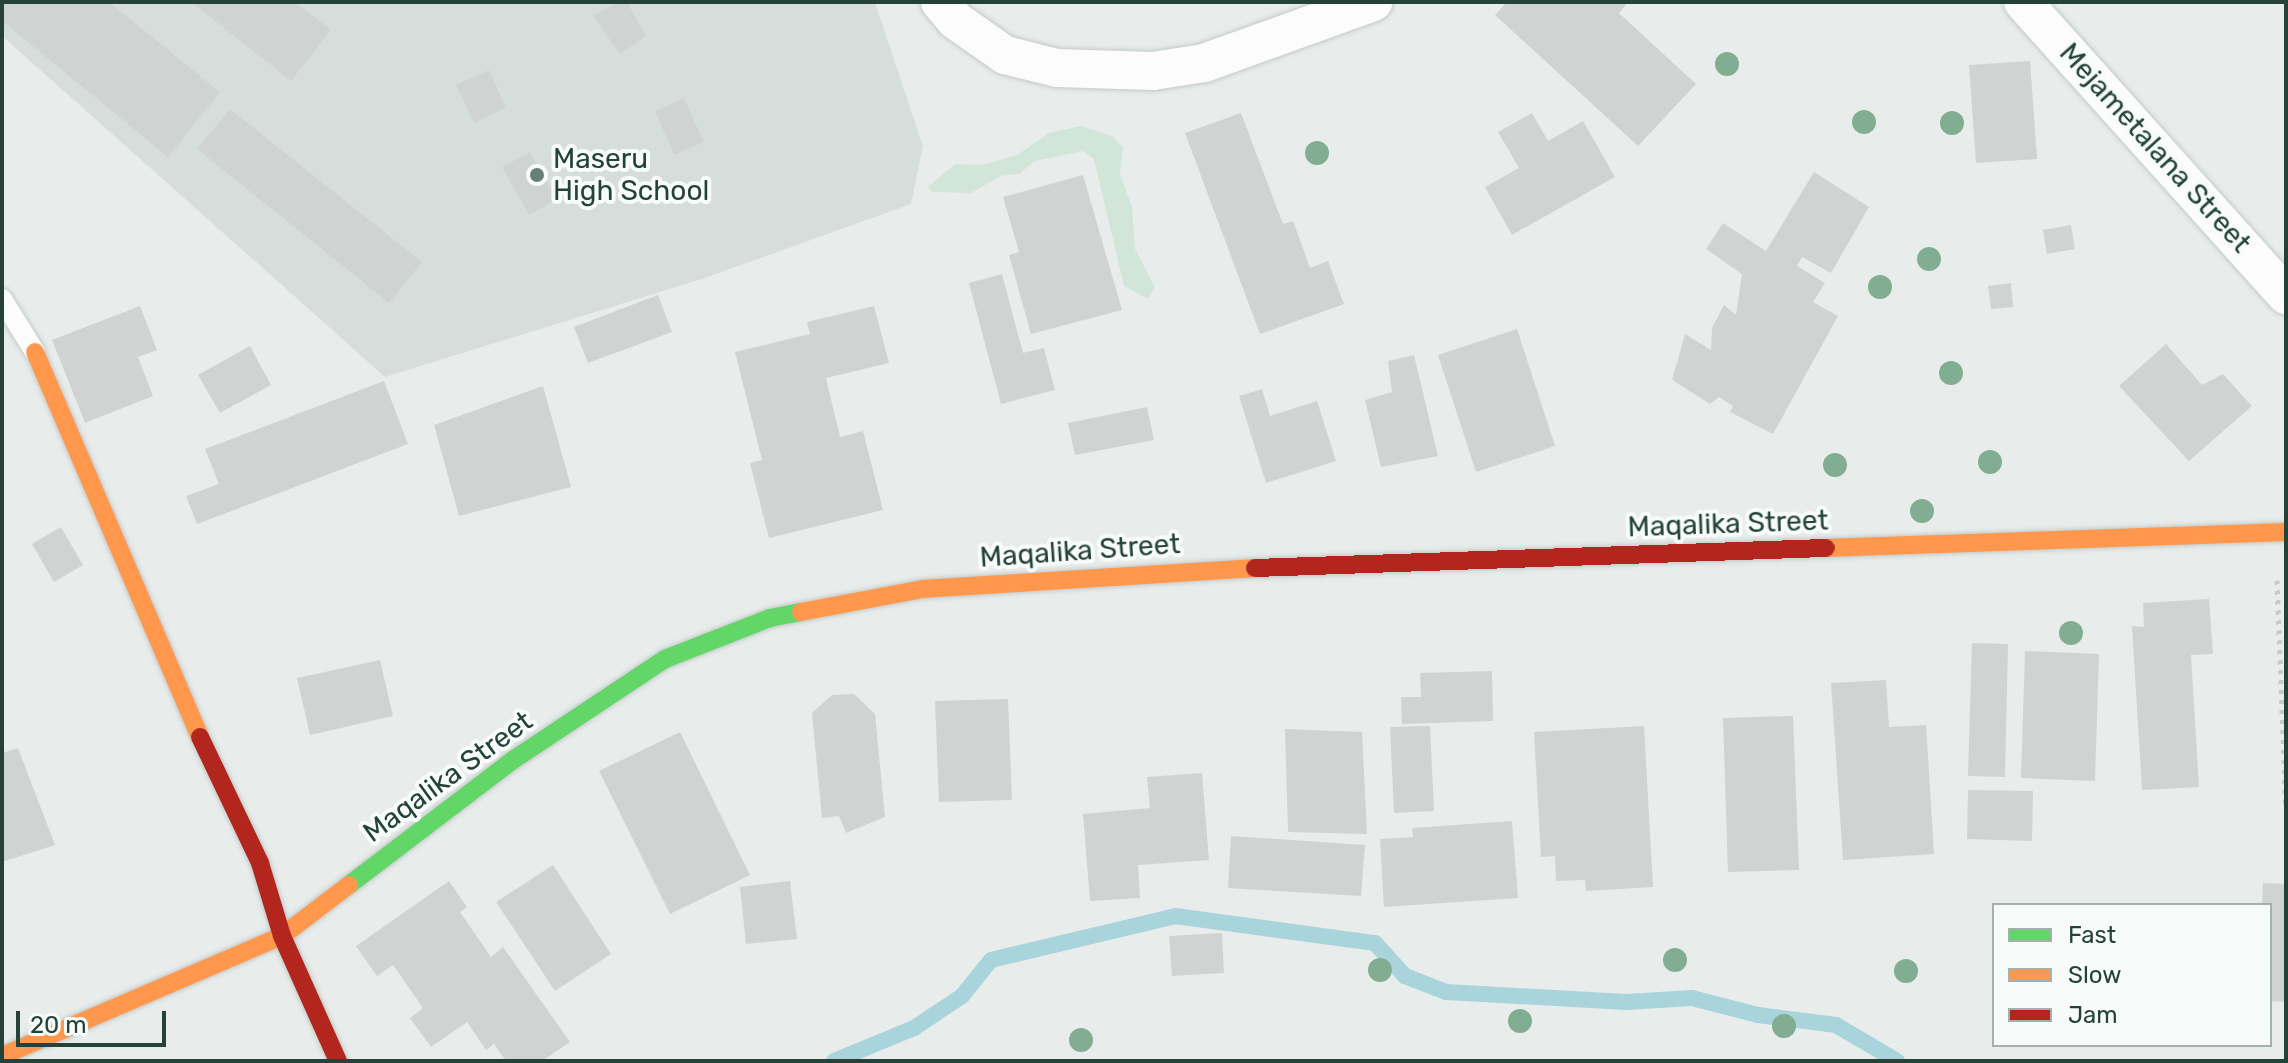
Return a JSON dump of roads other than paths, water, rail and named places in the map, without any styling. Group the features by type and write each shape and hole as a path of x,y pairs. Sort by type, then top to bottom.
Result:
{"street":[{"path":"940,2 955,20 1005,55 1057,68 1153,71 1204,63 1373,2"},
{"name":"Mejametalana Street","path":"2023,2 2286,295"},
{"path":"35,352 216,774 260,863 282,936 338,1061"},
{"name":"Maqalika Street","path":"2,1056 282,936 513,760 665,659 770,618 923,589 1252,568 2280,532"}],"lane":[{"path":"2,299 35,352"}],"waterway":[{"path":"834,1061 914,1028 962,996 991,960 1175,916 1375,943 1405,976 1446,992 1626,1002 1692,998 1758,1015 1836,1025 1897,1061"}],"place":[{"name":"Maseru High School","path":"537,175"}]}
